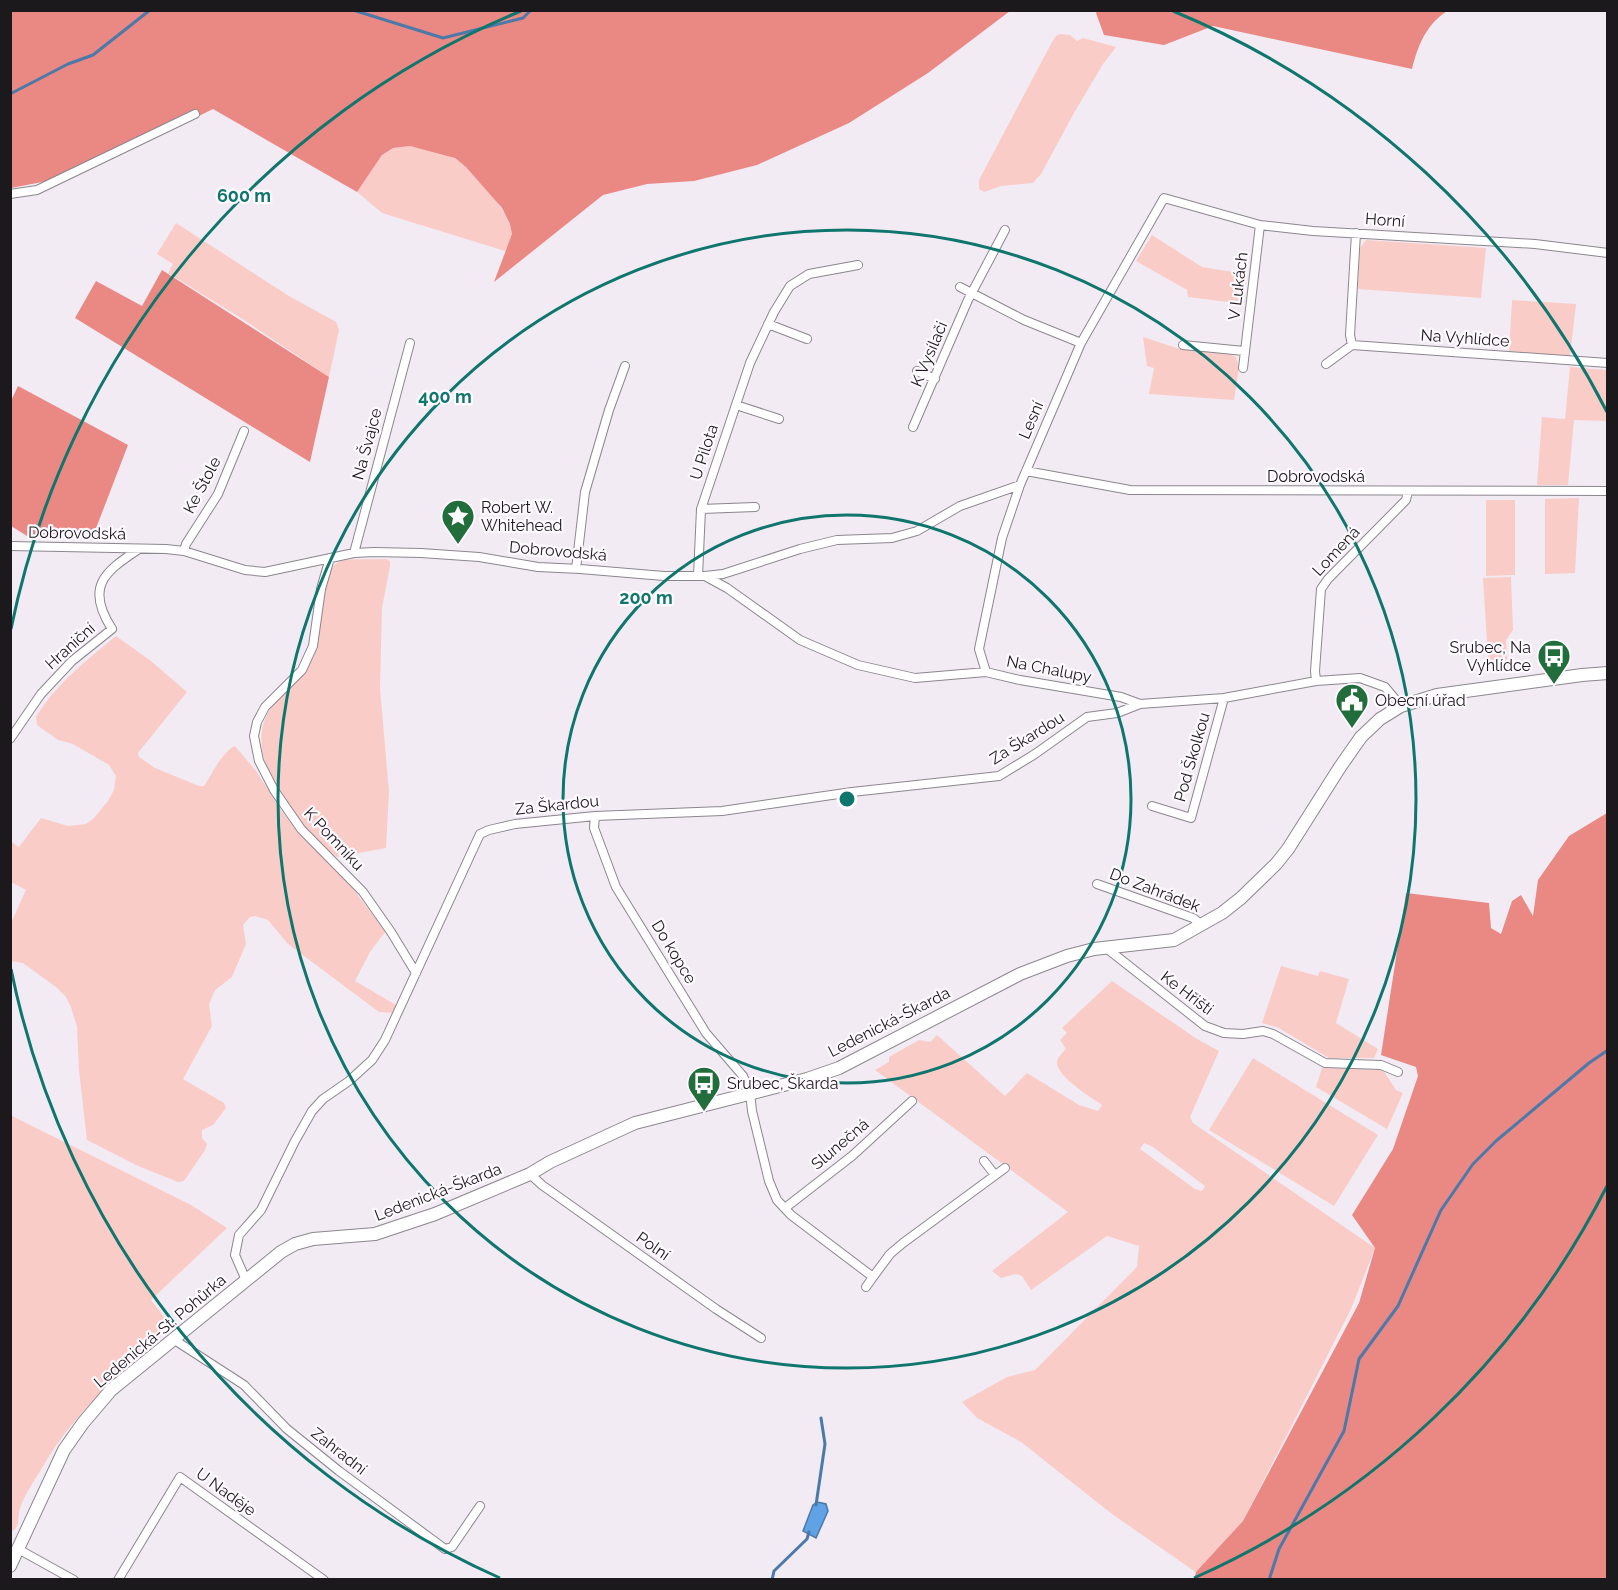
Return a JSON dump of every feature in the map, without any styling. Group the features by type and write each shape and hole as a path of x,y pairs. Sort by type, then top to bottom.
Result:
{"main road":[{"name":"Ledenická-Škarda","path":"246,1280 281,1252 295,1244 313,1239 375,1234 435,1214 530,1174 550,1162 635,1123 807,1079 847,1065 1020,974 1066,956 1105,947 1174,940 1222,913 1276,864 1361,737 1380,719 1401,706 1437,695 1582,675 1608,674"},
{"name":"Ledenická-St. Pohůrka","path":"10,1566 64,1450 83,1423 111,1390 246,1280"}],"street":[{"path":"10,194 37,190 195,114"},
{"name":"Horní","path":"1164,198 1260,225 1313,231 1535,244 1608,253"},
{"name":"Lesní","path":"986,672 979,649 1002,538 1020,485 1081,343 1164,198"},
{"name":"V Lukách","path":"1243,368 1260,225"},
{"name":"K Vysílači","path":"913,427 972,294 1005,230"},
{"path":"1326,364 1352,345 1350,335 1356,233"},
{"name":"U Pilota","path":"701,576 701,509 750,363 768,324 790,286 810,274 858,265"},
{"path":"960,287 1024,320 1081,343"},
{"path":"768,324 807,339"},
{"name":"Na Švajce","path":"354,553 410,343"},
{"path":"1183,345 1244,351"},
{"name":"Na Vyhlídce","path":"1352,345 1608,363"},
{"path":"576,568 585,492 609,410 625,366"},
{"path":"917,371 934,379"},
{"path":"736,405 779,419"},
{"name":"Ke Štole","path":"184,551 186,544 218,494 244,431"},
{"name":"Dobrovodská","path":"1026,471 1130,490 1608,491"},
{"name":"Dobrovodská","path":"10,546 184,551 245,570 265,572 354,553 374,552 479,557 538,567 664,576 701,576 723,574 800,549 837,540 892,538 916,531 960,506 1020,485"},
{"name":"Lomená","path":"1316,681 1322,589 1328,579 1406,500 1408,491"},
{"path":"701,509 755,507"},
{"name":"Hraniční","path":"10,739 41,694 72,661 112,629 105,618 99,594 103,578 117,564 139,549"},
{"name":"K Pomníku","path":"330,558 321,589 313,646 302,670 265,707 256,722 254,736 259,760 274,790 301,829 363,892 416,973"},
{"name":"Na Chalupy","path":"701,576 727,588 800,640 858,665 915,678 986,672 1121,698 1140,704 1224,698 1316,681 1360,678 1385,687 1401,706"},
{"name":"Pod Školkou","path":"1152,806 1191,818 1224,698"},
{"name":"Za Škardou","path":"246,1280 235,1255 239,1235 261,1210 294,1141 312,1112 323,1099 349,1081 372,1060 385,1040 480,834 515,824 595,816 722,811 852,792 999,776 1087,717 1117,713 1140,704"},
{"name":"Do kopce","path":"595,816 594,828 616,887 706,1033 742,1076 750,1092"},
{"name":"Do Zahrádek","path":"1097,884 1193,918 1202,925"},
{"name":"Ke Hřišti","path":"1105,947 1205,1026 1224,1033 1243,1034 1263,1031 1273,1034 1325,1063 1381,1065 1398,1072"},
{"path":"750,1092 769,1181 777,1200 873,1277"},
{"name":"Slunečná","path":"785,1208 852,1156 912,1101"},
{"path":"984,1161 995,1176"},
{"path":"866,1287 890,1254 1005,1168"},
{"name":"Polní","path":"530,1174 716,1310 761,1338"},
{"name":"Zahradní","path":"173,1339 244,1384 287,1430 444,1549 452,1548 480,1506"},
{"name":"U Naděje","path":"118,1580 180,1477 324,1580"},
{"path":"18,1549 74,1580"}],"shaded area":[{"path":"1098,10 1447,11 1428,29 1412,69 1213,26 1164,45 1104,35 1096,13"},
{"path":"11,11 1010,11 928,73 849,123 757,165 694,181 647,184 603,195 494,282 512,234 502,208 466,167 455,158 410,146 393,148 382,155 357,192 213,109 120,155 58,179 11,188"},
{"path":"1060,34 1070,35 1077,41 1083,38 1116,47 1103,64 1041,174 1033,183 1001,186 984,192 979,189 979,180 1052,42"},
{"path":"410,146 456,159 481,182 499,204 510,226 512,236 505,251 382,213 357,192 382,155 393,148"},
{"path":"176,223 289,296 336,322 339,330 329,377 168,273 173,264 157,254"},
{"path":"1152,235 1202,267 1246,274 1244,304 1188,297 1187,290 1136,261"},
{"path":"1366,240 1486,248 1481,298 1358,289 1360,248"},
{"path":"162,270 329,377 310,462 75,318 96,281 142,306"},
{"path":"1512,300 1576,304 1570,356 1509,351"},
{"path":"1143,337 1180,349 1236,357 1239,368 1234,400 1149,394 1154,368 1147,366"},
{"path":"1570,367 1607,370 1607,421 1574,420 1568,485 1537,485 1542,417 1565,419"},
{"path":"18,386 128,445 95,531 27,536 11,526 11,401"},
{"path":"1579,498 1575,573 1545,574 1545,499"},
{"path":"1486,500 1515,500 1515,575 1486,576"},
{"path":"386,559 390,561 390,566 382,608 380,688 389,792 386,848 337,857 308,831 280,794 269,773 263,753 262,733 267,715 308,667 312,659 318,636 324,589 334,566 346,560"},
{"path":"1511,577 1513,630 1506,640 1508,671 1488,658 1483,578"},
{"path":"116,636 151,661 187,692 138,753 139,757 155,768 204,786 222,758 235,746 256,771 298,833 351,886 384,930 385,932 370,952 355,981 396,1005 394,1013 379,1012 288,944 268,920 255,916 250,917 243,925 246,944 232,977 215,990 209,1004 212,1026 183,1079 224,1103 226,1108 213,1125 202,1130 202,1138 207,1144 205,1150 184,1181 178,1182 138,1166 87,1140 77,1027 71,1007 66,997 56,987 23,963 11,961 11,923 26,890 11,882 10,841 19,847 41,818 68,826 86,824 108,801 114,790 116,776 109,765 73,744 58,740 37,725 36,717 62,683"},
{"path":"1607,813 1607,1579 1194,1579 1196,1572 1243,1521 1359,1303 1375,1248 1352,1215 1393,1149 1418,1076 1416,1067 1381,1055 1406,893 1489,903 1491,928 1501,934 1512,901 1521,895 1533,916 1538,880 1569,836"},
{"path":"1281,966 1318,976 1320,971 1349,979 1336,1023 1378,1049 1374,1058 1329,1058 1277,1027 1262,1023"},
{"path":"1112,981 1197,1039 1219,1051 1190,1117 1193,1123 1375,1248 1351,1309 1243,1521 1197,1573 1112,1514 1021,1442 977,1418 962,1402 1007,1377 1035,1370 1137,1267 1139,1246 1107,1236 1031,1290 1022,1276 1016,1274 1001,1278 992,1271 1068,1212 875,1070 889,1062 889,1057 919,1040 930,1042 937,1035 1005,1096 1027,1073 1079,1105 1098,1111 1102,1105 1075,1086 1058,1067 1057,1061 1066,1049 1060,1040 1067,1033 1062,1028","holes":["1144,1143 1153,1147 1205,1186 1202,1191 1195,1189 1140,1149"]},
{"path":"1253,1058 1378,1135 1334,1206 1209,1130"},
{"path":"1322,1068 1383,1070 1396,1090 1403,1093 1387,1129 1316,1087"},
{"path":"10,1115 191,1205 227,1228 151,1300 171,1326 101,1392 70,1427 27,1493 20,1508 17,1525 11,1532"}],"water":[{"path":"817,1502 826,1504 828,1511 816,1538 803,1531 813,1505"}],"waterway":[{"path":"10,94 68,64 93,55 150,10"},
{"path":"353,10 443,38 523,18 531,10"},
{"path":"1269,1580 1279,1549 1344,1431 1359,1359 1398,1306 1441,1210 1473,1164 1496,1141 1589,1063 1608,1050"},
{"path":"816,1505 825,1444 821,1418"},
{"path":"772,1580 774,1571 807,1539 809,1532"}],"place":[{"name":"Robert W. Whitehead","path":"458,545"},
{"name":"Srubec, Na Vyhlídce","path":"1554,685"},
{"name":"Obecní úřad","path":"1352,729"},
{"name":"Srubec, Škarda","path":"704,1112"}]}
